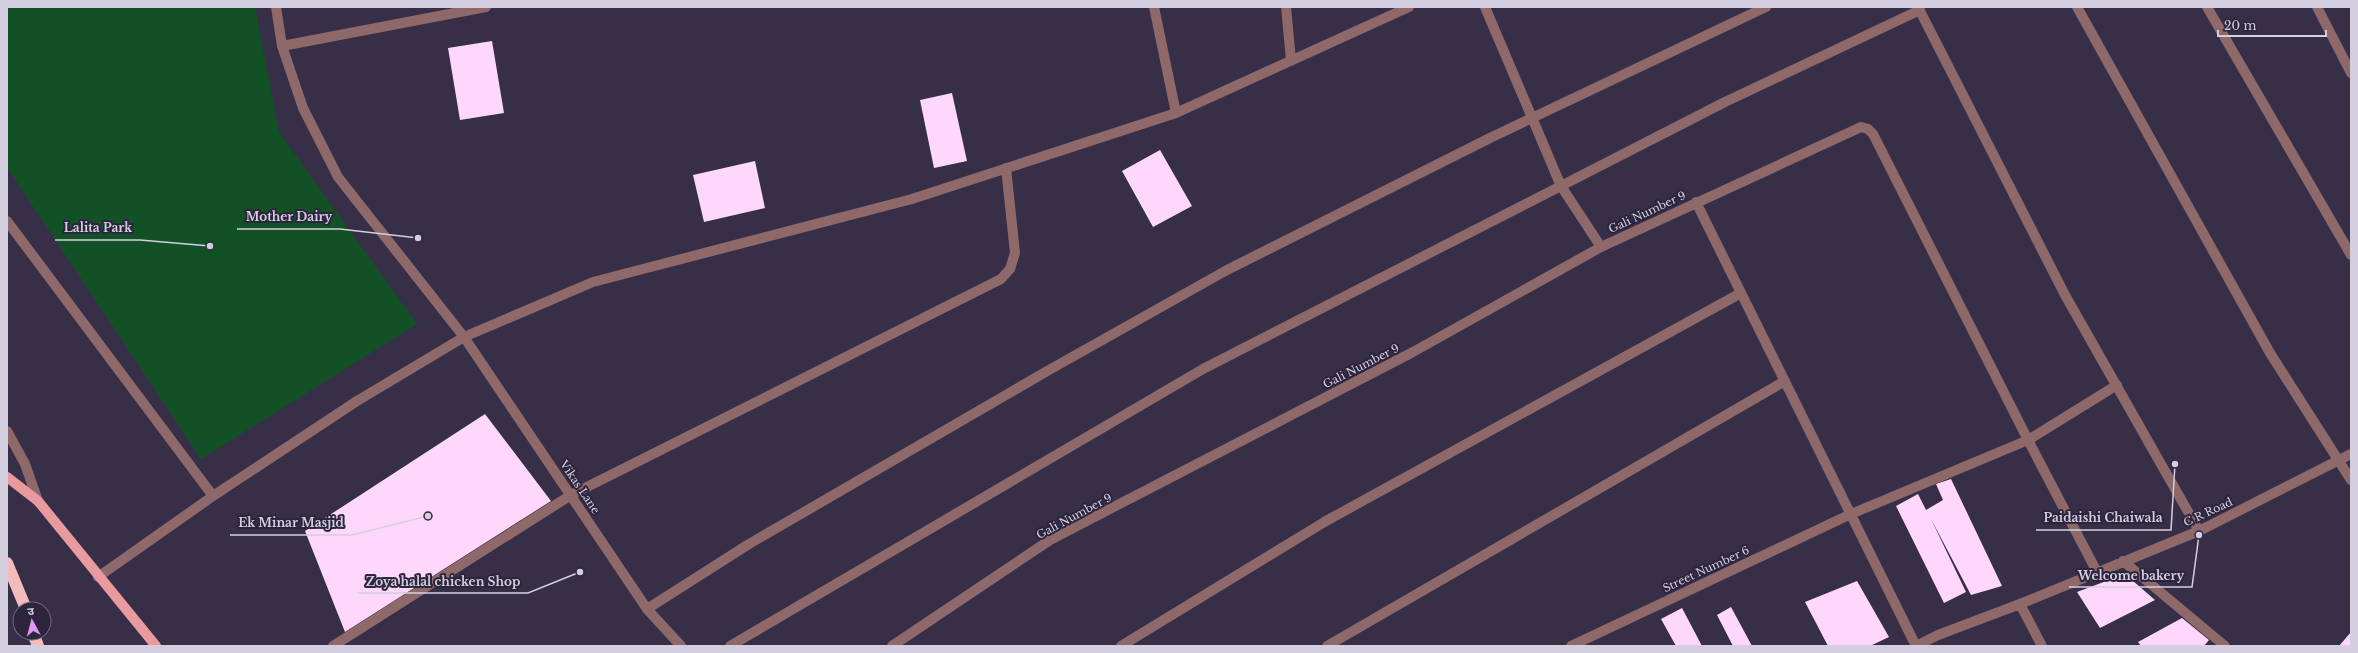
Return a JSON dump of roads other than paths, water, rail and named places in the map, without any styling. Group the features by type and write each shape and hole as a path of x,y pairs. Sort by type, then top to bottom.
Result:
{"highway":[{"path":"7,563 23,601"}],"main road":[{"path":"7,477 38,501 98,577 156,646"}],"street":[{"name":"Vikas Lane","path":"276,7 282,46 303,108 338,177 464,337 647,609 681,646"},
{"path":"282,46 486,7"},
{"path":"1154,7 1176,113"},
{"path":"1286,7 1291,60"},
{"path":"98,577 213,496 357,401 464,337 593,282 912,199 1176,113 1409,7"},
{"path":"1485,7 1531,119 1561,186 1601,247"},
{"path":"647,609 749,544 1226,270 1531,119 1766,7"},
{"path":"2077,7 2270,353 2351,480"},
{"path":"2207,7 2351,255"},
{"path":"2317,7 2351,73"},
{"path":"730,646 1203,369 1725,102 1919,9 2065,295 2198,531"},
{"name":"Gali Number 9","path":"892,646 1050,540 1413,352 1601,247 1854,128 1861,127 1868,129 1873,134 2028,440"},
{"path":"333,646 571,495 1000,279 1010,269 1015,253 1006,168"},
{"path":"1696,202 1916,646"},
{"path":"7,221 213,496"},
{"path":"1121,646 1326,521 1741,293"},
{"path":"1327,646 1785,381"},
{"name":"Street Number 6","path":"1571,646 1851,514 2028,440 2117,385"},
{"path":"7,431 26,464 38,501"},
{"path":"2028,440 2097,572"},
{"name":"C R Road","path":"1916,646 1938,635 2020,604 2198,531 2340,462 2351,454"},
{"path":"2123,561 2225,646"},
{"path":"2020,604 2042,646"}],"place":[{"name":"Mother Dairy","path":"418,238"},
{"name":"Lalita Park","path":"210,246"},
{"name":"Paidaishi Chaiwala","path":"2175,464"},
{"name":"Ek Minar Masjid","path":"428,516"},
{"name":"Welcome bakery","path":"2199,535"},
{"name":"Zoya halal chicken Shop","path":"580,572"}]}
